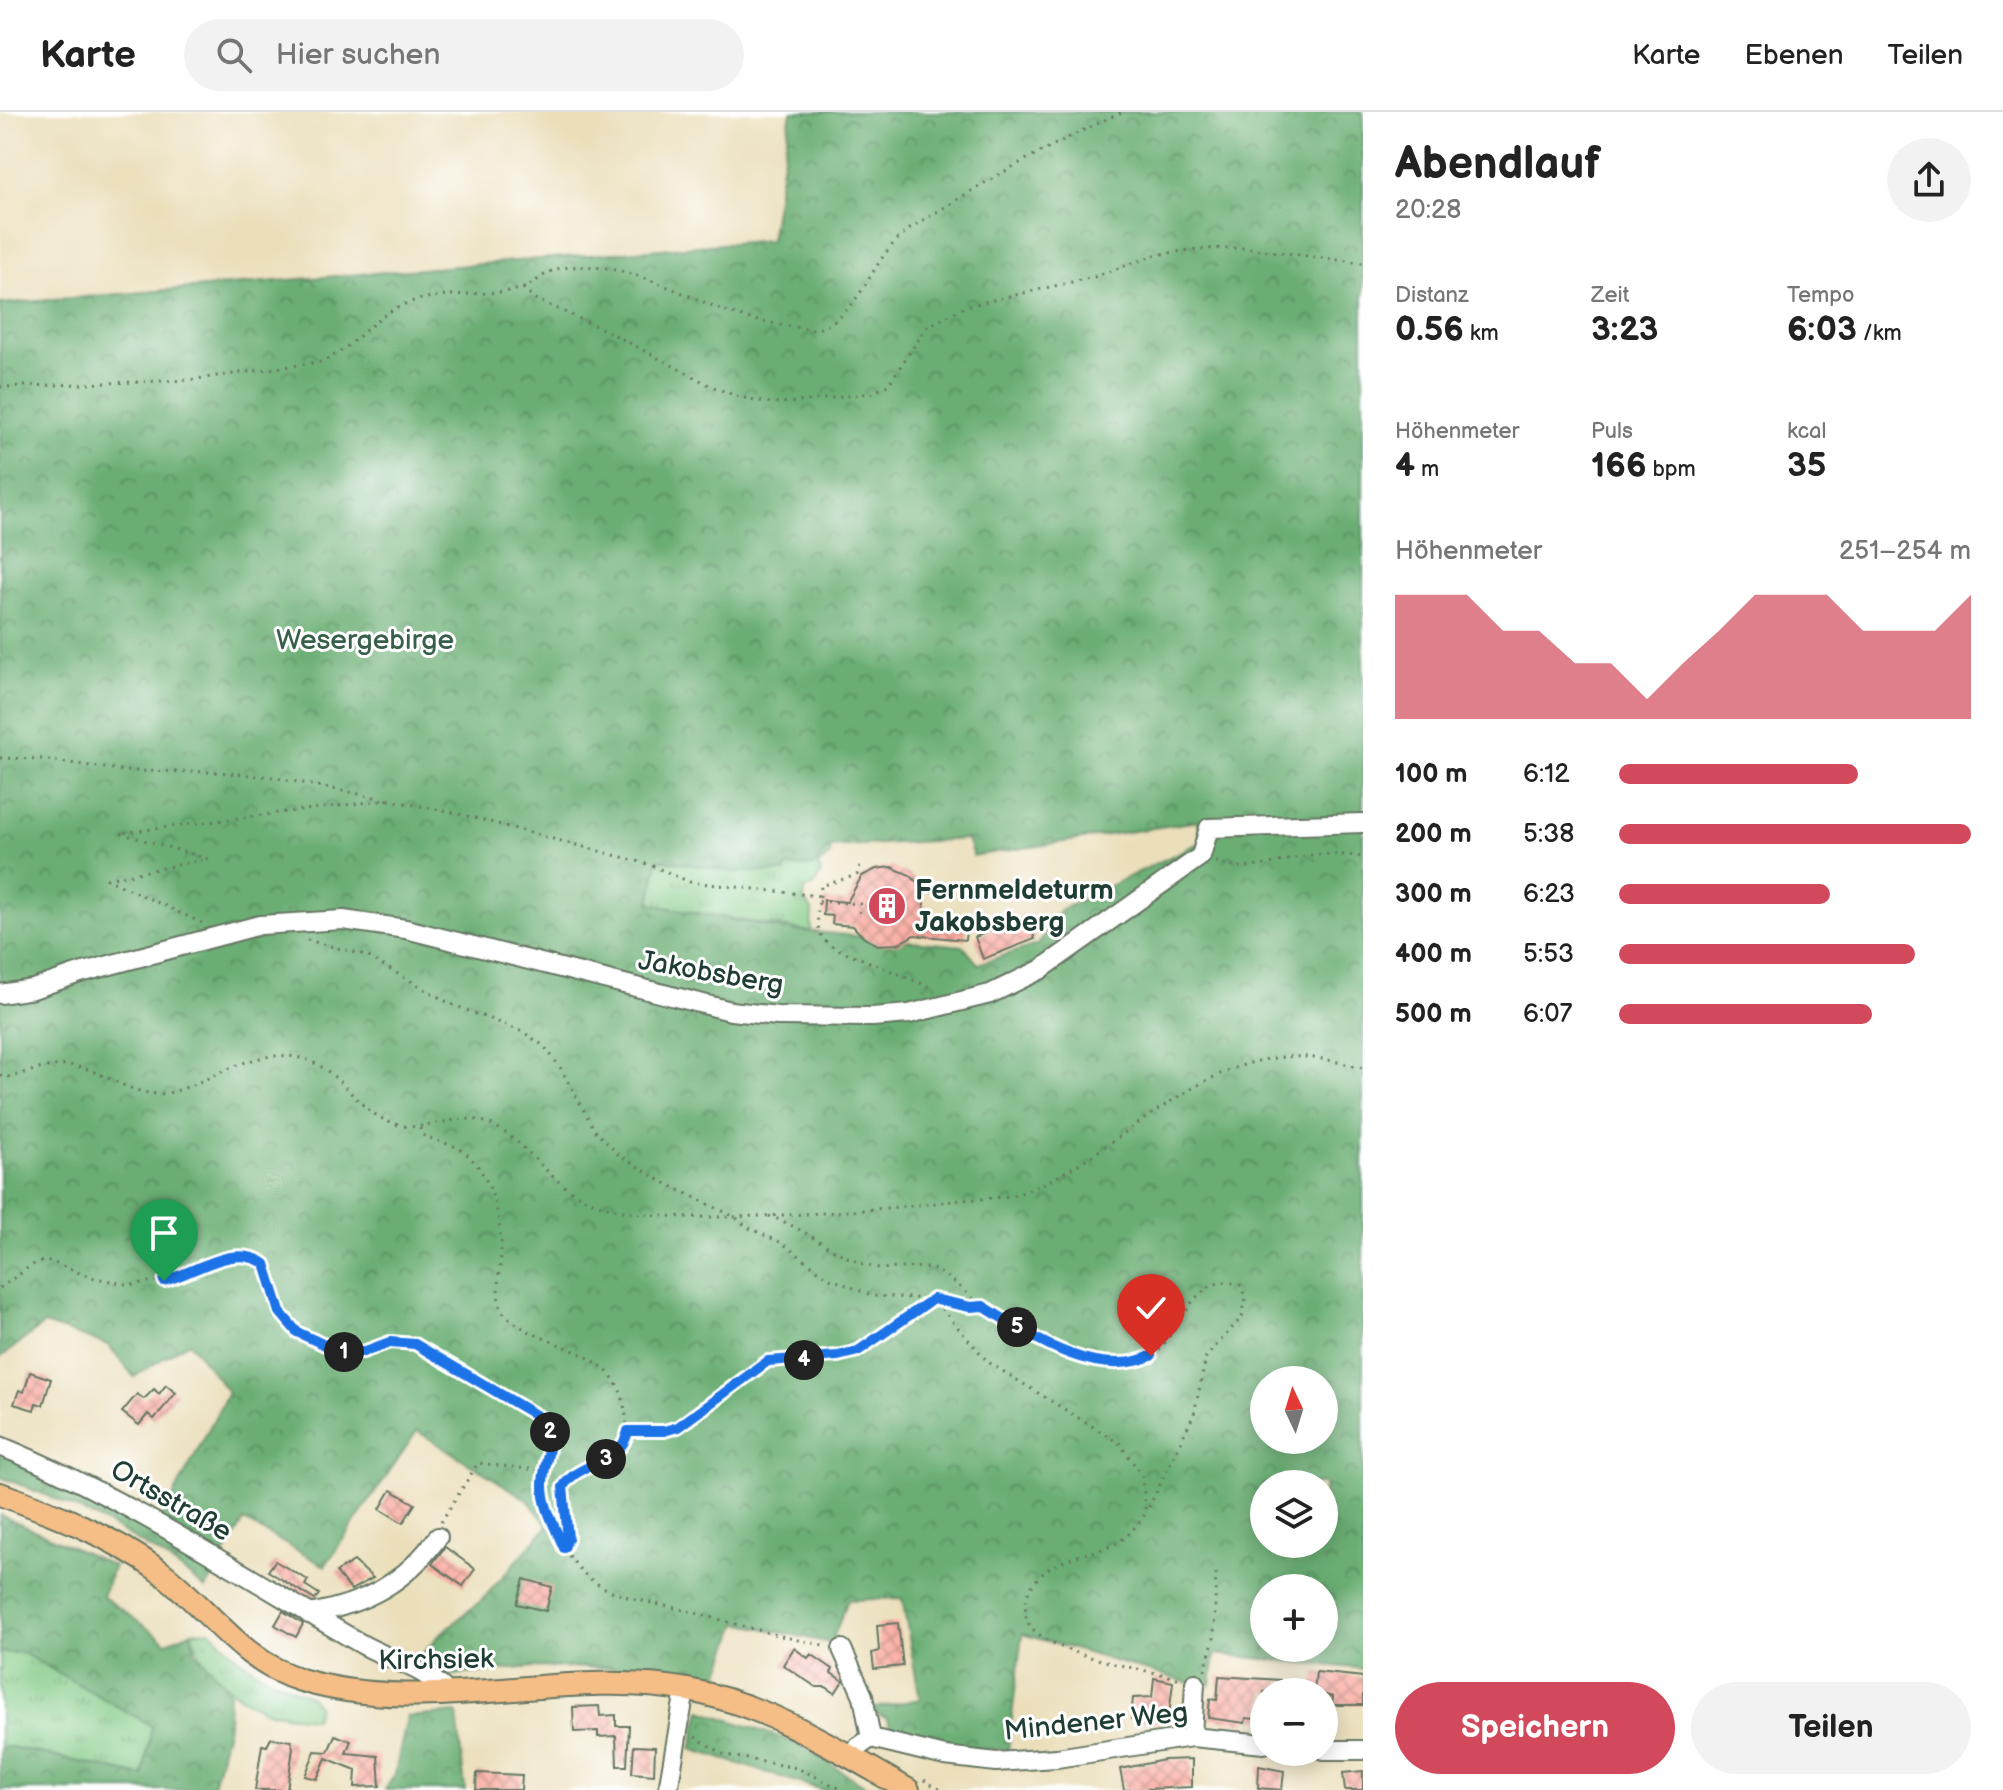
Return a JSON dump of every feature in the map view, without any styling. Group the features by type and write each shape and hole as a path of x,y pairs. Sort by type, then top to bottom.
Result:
{"main road":[{"name":"Kirchsiek","path":"0,1494 80,1526 157,1570 247,1652 272,1668 300,1680 333,1687 448,1693 625,1686 685,1690 752,1708 847,1755 908,1790"}],"street":[{"path":"1201,856 1209,828 1363,823"},
{"name":"Jakobsberg","path":"0,994 33,989 80,973 230,933 298,921 343,920 406,929 731,1011 778,1016 872,1017 909,1014 964,1002 1020,982 1201,856"},
{"name":"Ortsstraße","path":"0,1446 147,1516 381,1656 428,1674 448,1693"},
{"path":"309,1614 376,1595 402,1579 438,1537"},
{"path":"842,1649 863,1696 871,1738 847,1755"},
{"path":"1192,1737 1195,1683"},
{"path":"668,1790 685,1690"},
{"name":"Mindener Weg","path":"871,1738 945,1756 996,1762 1057,1758 1192,1737 1250,1743"},
{"path":"1338,1750 1363,1750"}],"path":[{"path":"0,387 176,381 320,362 337,356 402,305 421,299 523,288 537,276 560,268 617,270 644,276 734,315 814,330 826,327 845,313 881,257 918,223 1045,146 1122,112"},
{"path":"523,288 535,299 607,331 711,386 750,399 798,402 872,393 888,385 927,327 966,306 1094,277 1155,255 1197,249 1245,248 1363,263"},
{"path":"0,758 41,759 127,771 218,772 272,777 392,799 648,864 690,882 860,904 859,916"},
{"path":"230,933 107,879 208,859 120,833 392,799"},
{"path":"1201,856 1226,867 1240,868 1323,854 1363,857"},
{"path":"860,866 857,875 821,886 817,927 826,943 941,991"},
{"path":"296,939 365,955 451,1004 523,1032 552,1056 587,1110 596,1132 619,1155 661,1181 782,1243 846,1287 873,1296 933,1299 970,1307 983,1306"},
{"path":"0,1075 10,1077 73,1065 135,1090 154,1094 172,1092 243,1062 283,1056 304,1059 321,1067 381,1120 419,1127 469,1118 487,1123 508,1136 563,1185 604,1207 735,1217 920,1205 1022,1193 1070,1171 1162,1107 1226,1074 1271,1060 1304,1057 1363,1066"},
{"path":"419,1127 422,1135 458,1148 472,1161 491,1190 502,1250 498,1287 501,1310 508,1318 532,1332 610,1371 620,1389 628,1431 625,1443 614,1455 575,1473 563,1487 568,1538 564,1548"},
{"path":"765,1215 799,1228 855,1261 894,1270 940,1272 983,1306 1050,1345 1086,1358 1122,1364 1139,1361 1159,1349 1184,1310 1215,1286 1233,1283 1245,1290 1242,1317 1206,1357 1194,1414 1146,1513 1132,1534 1117,1547 1058,1563 1030,1587 1026,1617 1031,1627 1064,1648 1195,1683 1209,1659 1214,1638 1216,1571"},
{"path":"0,1288 32,1265 47,1260 90,1277 131,1285 182,1276 235,1256 252,1256 265,1264 280,1312 297,1332 340,1352 363,1352 390,1342 415,1344 541,1418 550,1429 544,1471 545,1500 564,1548 583,1572 607,1589 787,1639 842,1649"},
{"path":"628,1431 664,1431 678,1427 768,1361 827,1358 858,1351 933,1299"},
{"path":"933,1299 988,1362 1119,1443 1142,1475 1146,1513"},
{"path":"438,1537 439,1524 478,1463 544,1471"},
{"path":"680,1716 697,1740 710,1749 797,1768 843,1790"}],"green space":[{"name":"Wesergebirge","path":"791,112 1363,112 1363,1669 1294,1662 1338,1662 1338,1574 1250,1574 1250,1658 1215,1654 1211,1685 1186,1682 1022,1634 1008,1750 943,1747 892,1735 888,1719 875,1713 875,1708 920,1699 902,1598 848,1600 831,1643 738,1623 717,1681 637,1668 532,1667 447,1676 413,1664 440,1634 482,1600 548,1526 528,1500 417,1431 325,1566 244,1521 223,1557 161,1520 228,1392 189,1342 134,1377 108,1345 44,1324 0,1358 0,304 770,240","holes":["1198,821 1201,842 1060,910 1039,944 978,964 963,946 783,929 650,904 658,859 736,872 785,872 786,867 814,866 829,847 967,839 973,856"]},
{"path":"829,847 831,854 818,865 821,874 812,887 805,889 804,901 812,910 811,932 650,905 657,859 736,872 785,872 785,867 814,866"},
{"path":"0,1451 91,1491 218,1566 206,1589 159,1554 108,1524 0,1477"},
{"path":"0,1515 114,1566 102,1596 167,1642 191,1632 195,1652 229,1689 228,1725 212,1790 0,1790 0,1748 11,1747 143,1776 152,1726 23,1653 0,1652"},
{"path":"210,1630 238,1658 263,1675 310,1696 318,1706 314,1718 271,1712 229,1688 201,1657 191,1632"},
{"path":"0,1652 23,1653 152,1726 143,1777 11,1747 0,1748"},
{"path":"701,1710 796,1743 872,1790 823,1790 691,1749"},
{"path":"457,1713 465,1790 385,1790 395,1774 407,1717"}],"building":[{"name":"Fernmeldeturm Jakobsberg","path":"891,867 910,875 921,886 926,917 967,921 965,940 914,935 898,944 878,945 864,938 853,926 832,924 833,916 823,915 824,900 847,902 862,876 876,869"},
{"path":"1026,917 1035,939 983,959 975,937"},
{"path":"30,1372 51,1379 43,1405 36,1403 34,1410 14,1404 19,1390 24,1392"},
{"path":"166,1385 176,1393 154,1419 148,1414 139,1425 122,1412 137,1394 144,1399 154,1389 159,1394"},
{"path":"391,1490 415,1504 403,1523 380,1509"},
{"path":"445,1547 475,1569 463,1586 432,1564"},
{"path":"275,1561 308,1580 305,1585 319,1594 315,1600 268,1571"},
{"path":"354,1561 373,1578 351,1590 336,1572"},
{"path":"524,1579 552,1587 546,1611 517,1604"},
{"path":"283,1611 303,1624 296,1637 275,1625"},
{"path":"898,1623 903,1666 874,1669 872,1653 879,1651 877,1625"},
{"path":"794,1648 808,1658 811,1654 833,1669 831,1673 843,1681 835,1693 826,1687 816,1687 783,1665"},
{"path":"1316,1672 1363,1677 1363,1705 1338,1705 1338,1678 1315,1678"},
{"path":"1219,1676 1250,1678 1250,1718 1246,1718 1245,1723 1208,1718 1210,1699 1217,1700"},
{"path":"1154,1678 1173,1682 1168,1723 1131,1719 1133,1698 1152,1697"},
{"path":"599,1706 600,1716 616,1715 616,1726 629,1726 627,1766 617,1766 616,1736 598,1737 598,1731 574,1732 573,1707"},
{"path":"335,1735 351,1741 346,1753 378,1756 380,1786 355,1787 356,1770 326,1758 317,1779 305,1776 315,1751 328,1752"},
{"path":"271,1738 291,1741 293,1748 287,1790 255,1790 262,1745 267,1746"},
{"path":"634,1746 655,1747 654,1775 632,1773"},
{"path":"1192,1759 1192,1787 1124,1790 1120,1769 1164,1760"},
{"path":"1259,1766 1284,1771 1282,1790 1258,1788"},
{"path":"1363,1771 1363,1790 1345,1790 1343,1773"},
{"path":"477,1773 522,1775 521,1790 476,1790"}],"place":[{"name":"Fernmeldeturm Jakobsberg","path":"887,906"}],"route":[{"path":"164,1281 227,1258 252,1256 265,1264 276,1304 297,1332 340,1352 363,1352 390,1342 415,1344 541,1418 550,1429 544,1471 545,1500 564,1548 568,1538 561,1494 563,1487 575,1473 614,1455 625,1443 628,1431 643,1433 678,1427 768,1361 804,1360 858,1351 890,1332 933,1299 970,1307 983,1306 1050,1345 1104,1363 1122,1364 1151,1356"}]}
